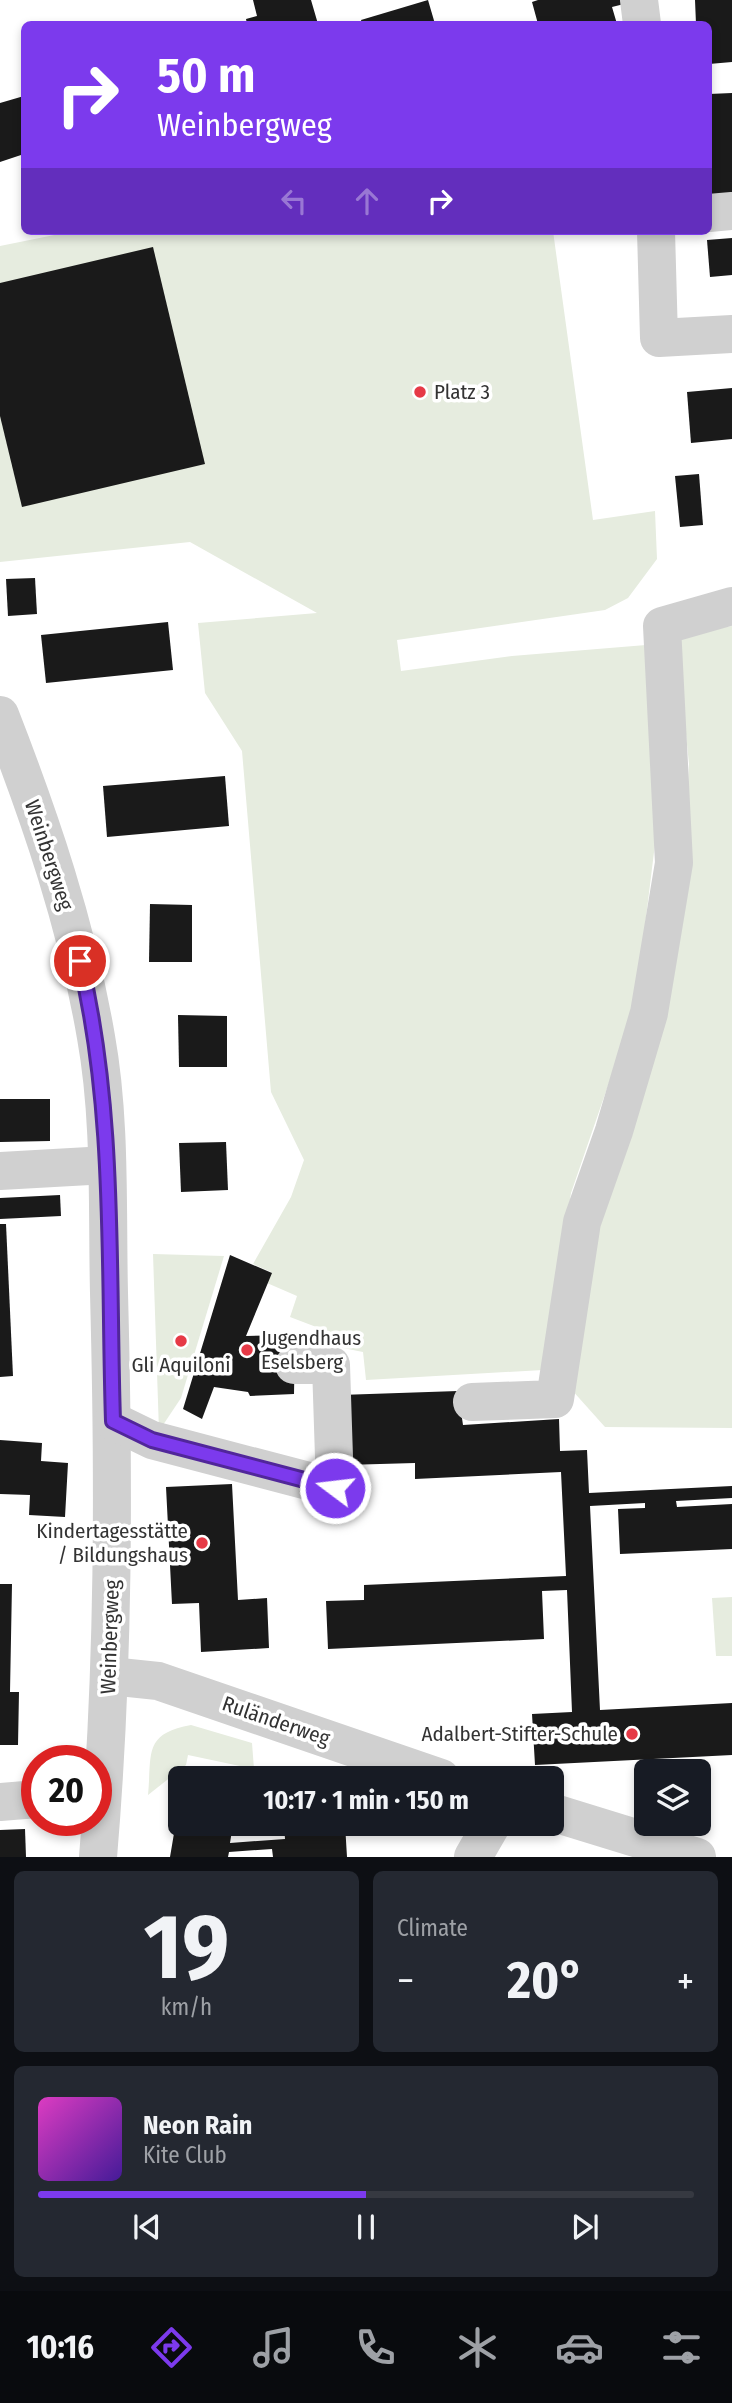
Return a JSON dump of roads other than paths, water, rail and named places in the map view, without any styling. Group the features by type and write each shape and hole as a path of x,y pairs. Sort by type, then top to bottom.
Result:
{"street":[{"path":"639,0 642,21"},
{"path":"712,213 732,211"},
{"path":"656,235 659,338 732,334"},
{"path":"472,1402 555,1399 582,1222 614,1131 649,1013 674,863 662,626 726,607"},
{"name":"Weinbergweg","path":"0,715 15,790 56,870 85,980 97,1041 107,1165 113,1421 110,1676 104,1745"},
{"path":"0,1171 107,1165"},
{"path":"113,1421 152,1440 335,1488 331,1365 294,1365"},
{"name":"Ruländerweg","path":"110,1676 158,1681 406,1766"},
{"path":"0,1802 21,1800"},
{"path":"564,1816 697,1857"},
{"name":"Weinbergweg","path":"98,1857 99,1836"},
{"path":"473,1857 485,1836"}],"place":[{"name":"Platz 3","path":"420,392"},
{"name":"Gli Aquiloni","path":"181,1341"},
{"name":"Jugendhaus Eselsberg","path":"247,1350"},
{"name":"Kindertagesstätte / Bildungshaus","path":"202,1543"},
{"name":"Adalbert-Stifter-Schule","path":"632,1734"}]}
